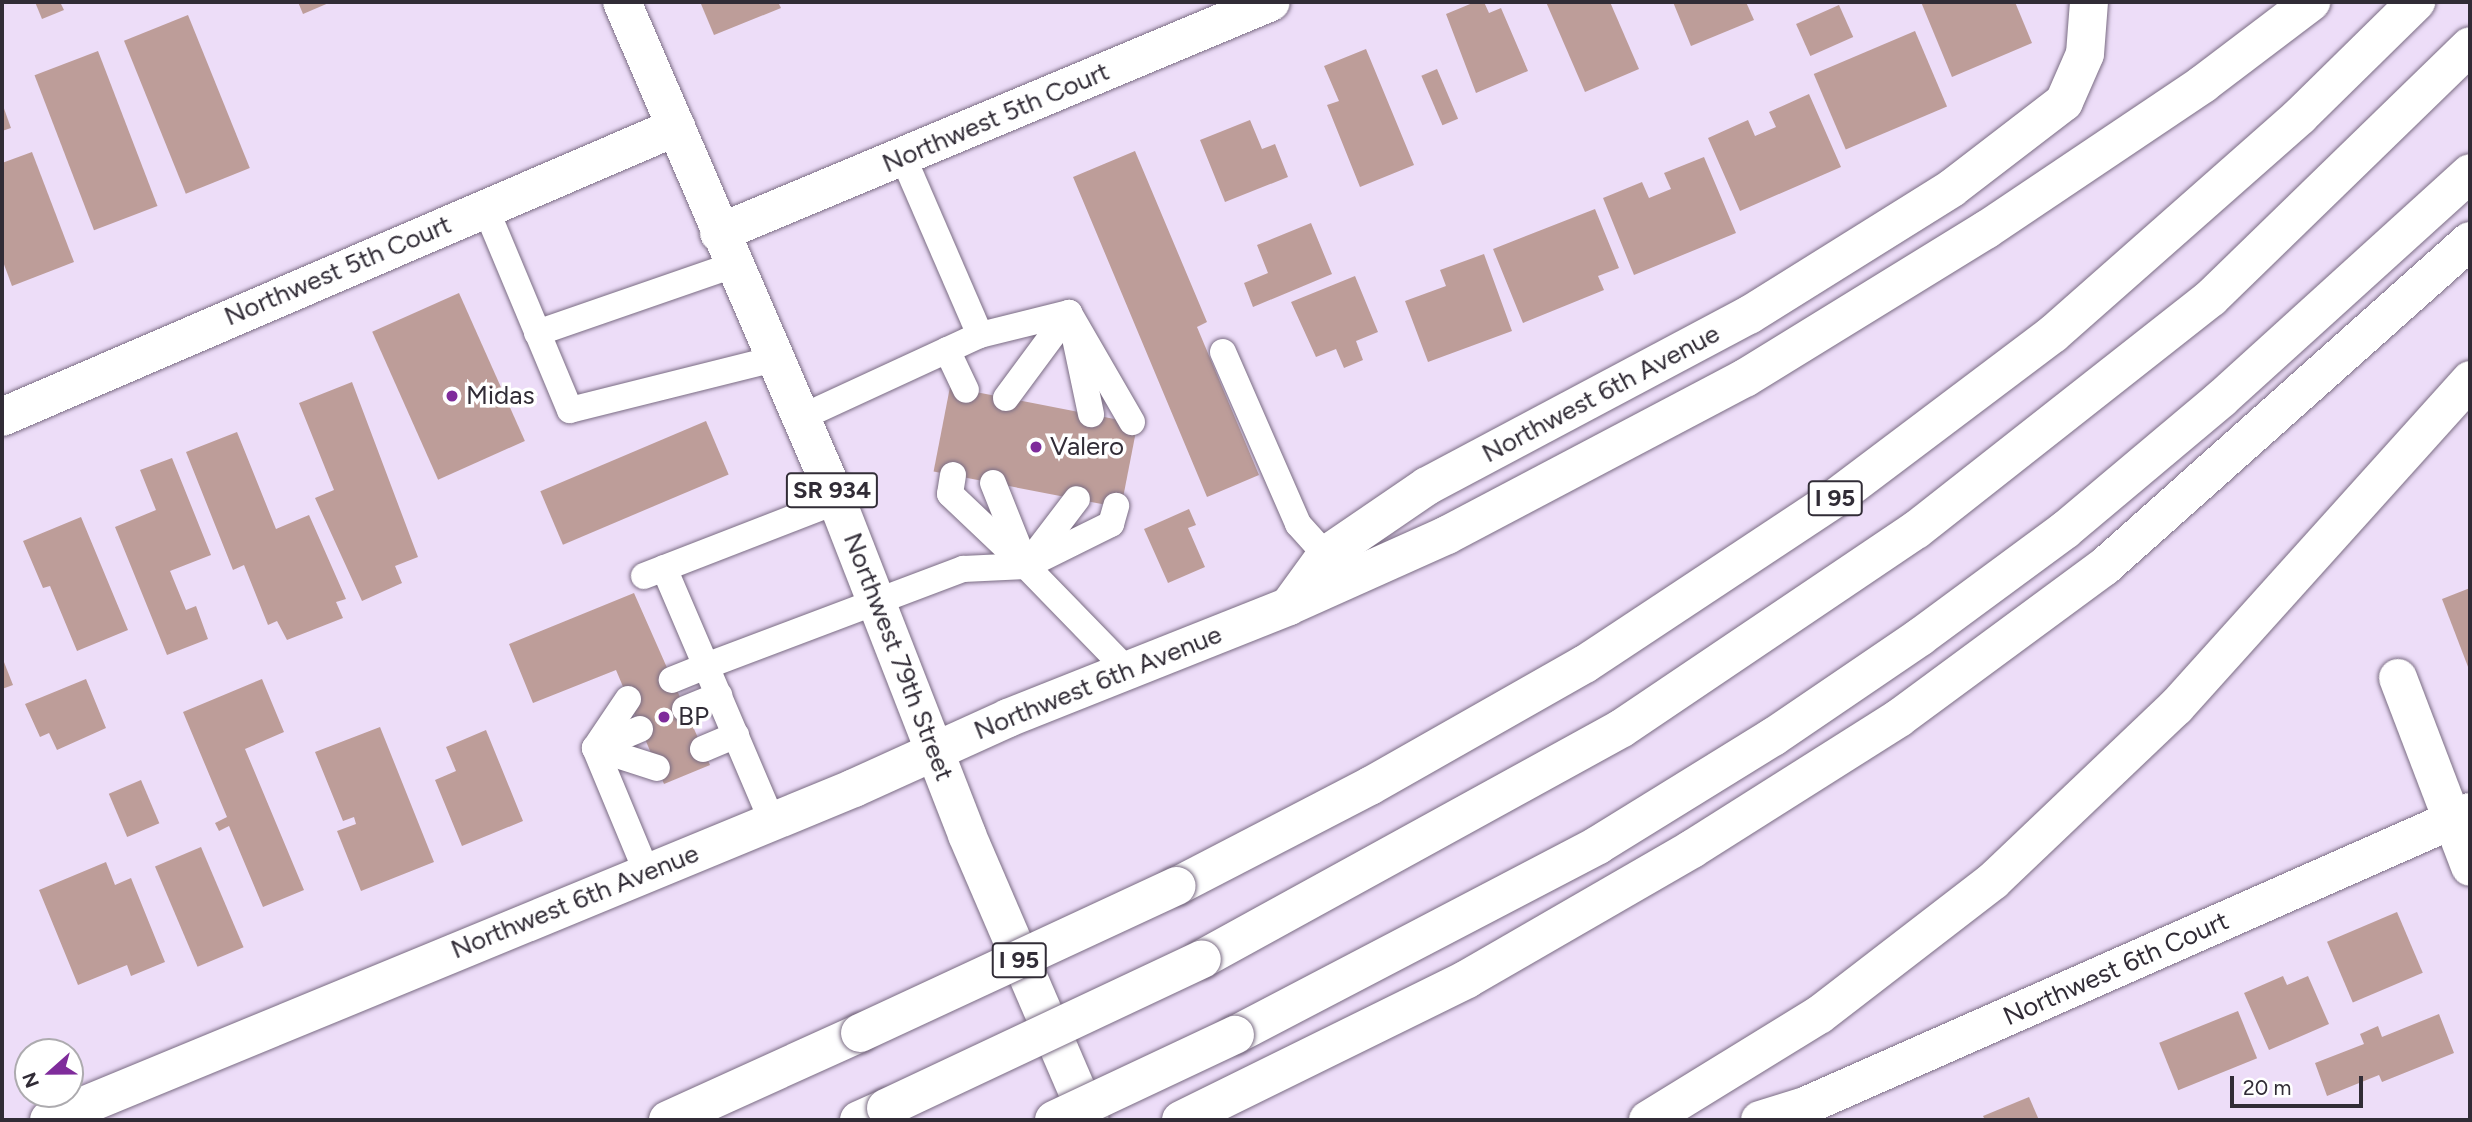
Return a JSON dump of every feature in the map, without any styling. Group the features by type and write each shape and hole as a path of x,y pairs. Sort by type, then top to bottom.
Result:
{"main road":[{"name":"Northwest 79th Street","path":"622,2 726,249 837,501 933,751 1090,1120"},
{"name":"Northwest 5th Court","path":"726,249 903,157 1271,2"},
{"name":"Northwest 6th Avenue","path":"49,1120 772,821 1127,670 1289,606 1326,555 1427,486 1749,315 1952,188 2064,102 2085,54 2089,2"},
{"path":"1289,606 1447,535 1745,378 1986,230 2203,84 2311,2"},
{"name":"I 95","path":"668,1120 1177,886 1370,786 1585,664 1834,499 2053,334 2300,116 2416,2"},
{"path":"872,1114 1202,959 1622,728 1916,530 2211,298 2470,46"},
{"name":"Northwest 5th Court","path":"2,417 676,127"},
{"path":"1054,1120 1235,1035 1598,845 1773,737 1920,637 2065,530 2200,417 2470,173"},
{"path":"1181,1120 1255,1086 1467,979 1692,849 1899,718 2105,567 2470,241"},
{"path":"1648,1120 1819,1015 1993,881 2176,707 2470,380"},
{"path":"2398,678 2461,817 2470,867"},
{"name":"Northwest 6th Court","path":"1760,1120 1805,1106 2461,817"}],"lane":[{"path":"903,157 981,335"},
{"path":"485,207 569,410 774,359"},
{"path":"537,333 726,249"},
{"path":"800,418 981,335 1069,313"},
{"path":"1006,398 1069,313"},
{"path":"1069,313 1091,414"},
{"path":"1069,313 1132,422"},
{"path":"947,350 966,390"},
{"path":"1223,352 1298,524 1326,555"},
{"path":"953,475 950,494 1026,566 1127,670"},
{"path":"993,483 1026,566"},
{"path":"1026,566 1077,499"},
{"path":"772,821 706,666 654,572 837,501"},
{"path":"673,680 878,604 963,569 1026,566 1111,524 1116,506"},
{"path":"685,709 719,695"},
{"path":"594,748 628,698"},
{"path":"594,748 640,729"},
{"path":"703,749 736,735"},
{"path":"594,748 657,768"},
{"path":"594,748 647,873"}],"building":[{"path":"35,2 60,2 64,10 42,19"},
{"path":"298,2 331,2 303,14"},
{"path":"778,2 781,8 714,35 701,4"},
{"path":"1475,2 1484,2 1489,13 1501,8 1528,71 1476,93 1446,14"},
{"path":"1546,2 1610,2 1639,69 1585,92"},
{"path":"1673,2 1746,2 1754,20 1691,46"},
{"path":"1921,2 2015,2 2032,43 1952,77"},
{"path":"1839,5 1853,37 1810,56 1796,24"},
{"path":"188,15 250,168 186,194 124,41"},
{"path":"1915,31 1947,106 1846,149 1814,74"},
{"path":"1366,49 1414,165 1360,187 1327,105 1339,101 1324,66"},
{"path":"98,51 157,206 94,230 35,75"},
{"path":"1437,69 1458,119 1442,125 1421,76"},
{"path":"1809,94 1841,167 1740,211 1708,138 1748,120 1755,136 1776,127 1769,112"},
{"path":"2,103 11,128 2,131"},
{"path":"1250,120 1262,149 1275,144 1288,177 1225,202 1200,140"},
{"path":"1135,151 1207,322 1197,327 1259,475 1207,497 1073,177"},
{"path":"32,152 74,262 12,286 2,259 2,163"},
{"path":"1704,157 1736,233 1634,275 1603,198 1642,182 1649,198 1671,189 1664,173"},
{"path":"1595,209 1619,268 1598,276 1604,290 1523,323 1493,249"},
{"path":"1311,223 1332,274 1253,307 1244,283 1268,273 1257,245"},
{"path":"1484,254 1512,331 1428,362 1405,301 1446,286 1440,270"},
{"path":"1355,276 1378,332 1356,341 1363,360 1344,368 1336,349 1316,357 1291,302"},
{"path":"459,293 525,441 438,480 372,332"},
{"path":"352,382 418,557 395,566 402,583 362,601 315,498 334,490 299,403"},
{"name":"Valero","path":"950,387 1137,423 1121,508 934,471"},
{"path":"706,421 729,474 563,545 540,491"},
{"path":"237,432 276,529 309,515 346,599 336,602 343,618 287,640 277,621 268,625 244,565 233,570 186,452"},
{"path":"172,458 211,555 170,571 186,610 196,606 208,639 167,655 115,527 156,510 140,470"},
{"path":"1189,509 1196,525 1188,528 1205,567 1168,583 1144,529"},
{"path":"81,517 128,630 77,651 50,586 43,588 23,541"},
{"path":"2470,588 2470,672 2442,599"},
{"path":"634,593 710,765 664,784 616,670 533,703 509,644"},
{"path":"2,657 13,685 2,689"},
{"path":"86,679 106,728 57,750 49,733 40,737 25,704"},
{"path":"262,679 284,732 245,749 304,890 263,907 229,826 219,831 215,823 227,817 183,712"},
{"path":"380,727 434,862 361,891 337,831 356,824 354,817 343,821 315,752"},
{"path":"486,730 523,821 462,846 435,780 456,771 446,747"},
{"path":"141,780 159,823 127,837 109,794"},
{"path":"201,847 244,947 198,967 155,867"},
{"path":"106,862 115,885 131,878 165,962 131,976 127,965 78,985 39,890"},
{"path":"2397,912 2423,973 2353,1002 2327,942"},
{"path":"2283,976 2287,985 2308,976 2329,1024 2269,1050 2244,993"},
{"path":"2238,1011 2257,1058 2178,1090 2159,1043"},
{"path":"2439,1014 2454,1053 2382,1082 2379,1075 2327,1096 2315,1063 2364,1044 2360,1034 2378,1026 2382,1037"},
{"path":"2029,1097 2039,1120 1985,1120 1983,1116"}],"place":[{"name":"Midas","path":"452,396"},
{"name":"Valero","path":"1036,447"},
{"name":"BP","path":"664,717"}]}
